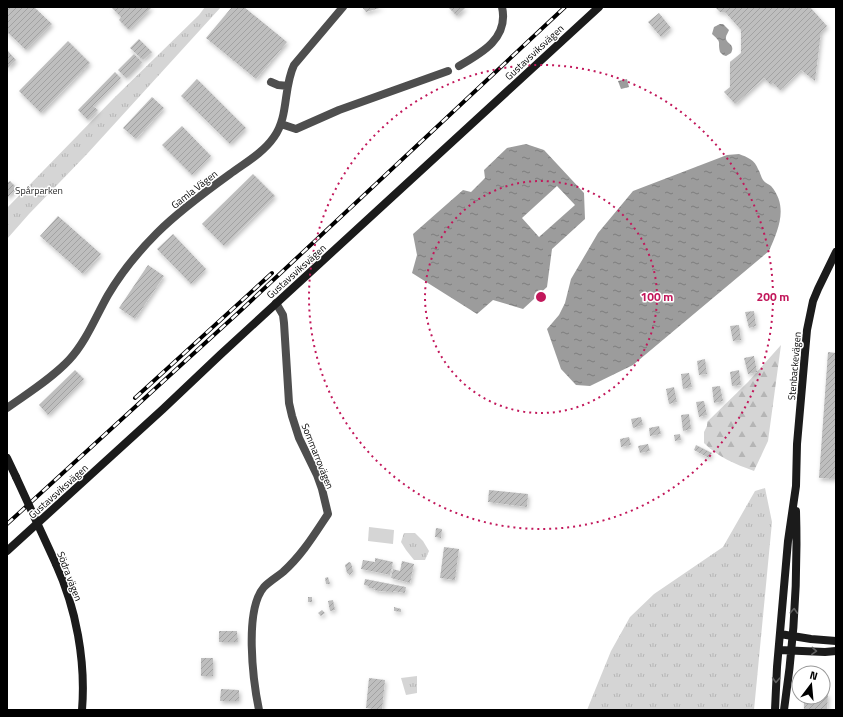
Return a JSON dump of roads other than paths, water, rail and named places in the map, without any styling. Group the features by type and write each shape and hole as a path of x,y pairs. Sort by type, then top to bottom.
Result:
{"street":[{"name":"Gamla Vägen","path":"7,408 39,385 70,359 116,282 154,236 182,211 264,148 273,139 281,124 290,76 294,65 343,7"},
{"path":"459,66 483,52 492,43 502,25 502,7"},
{"name":"Gustavsviksvägen","path":"7,551 163,410 276,303 598,7"},
{"path":"281,124 296,129 339,110 448,70"},
{"path":"271,82 278,85 288,86"},
{"name":"Stenbackevägen","path":"784,710 793,636 797,542 797,444 807,330 816,295 827,268 836,252"},
{"name":"Sommarrovägen","path":"259,710 252,651 255,602 264,588 283,573 305,548 328,514 317,475 299,438 292,416 289,403 283,315 276,303"},
{"name":"Södra vägen","path":"7,458 56,564 68,594 80,647 82,672 82,710"},
{"name":"Stenbackevägen","path":"775,710 788,541 796,486"},
{"path":"780,634 836,641"},
{"path":"779,650 836,651"}],"water":[{"path":"723,24 729,30 726,39 731,45 732,50 731,53 726,56 720,52 719,41 712,34 714,27"},
{"path":"627,79 629,87 621,89 618,81"},
{"path":"526,144 544,150 584,193 585,219 552,249 547,287 523,309 493,300 477,314 412,273 417,255 413,234 463,190 471,192 485,178 484,170 507,148","holes":["557,186 575,205 539,237 522,218"]},
{"path":"739,154 755,163 763,180 771,186 780,202 781,210 778,227 769,251 633,365 590,386 576,385 561,369 547,329 559,315 565,303 571,279 598,233 633,191 727,155"}],"railway":[{"path":"7,524 238,313 565,7"},
{"path":"135,398 272,273"}],"park label":[{"name":"Spårparken","path":"39,190"}]}
